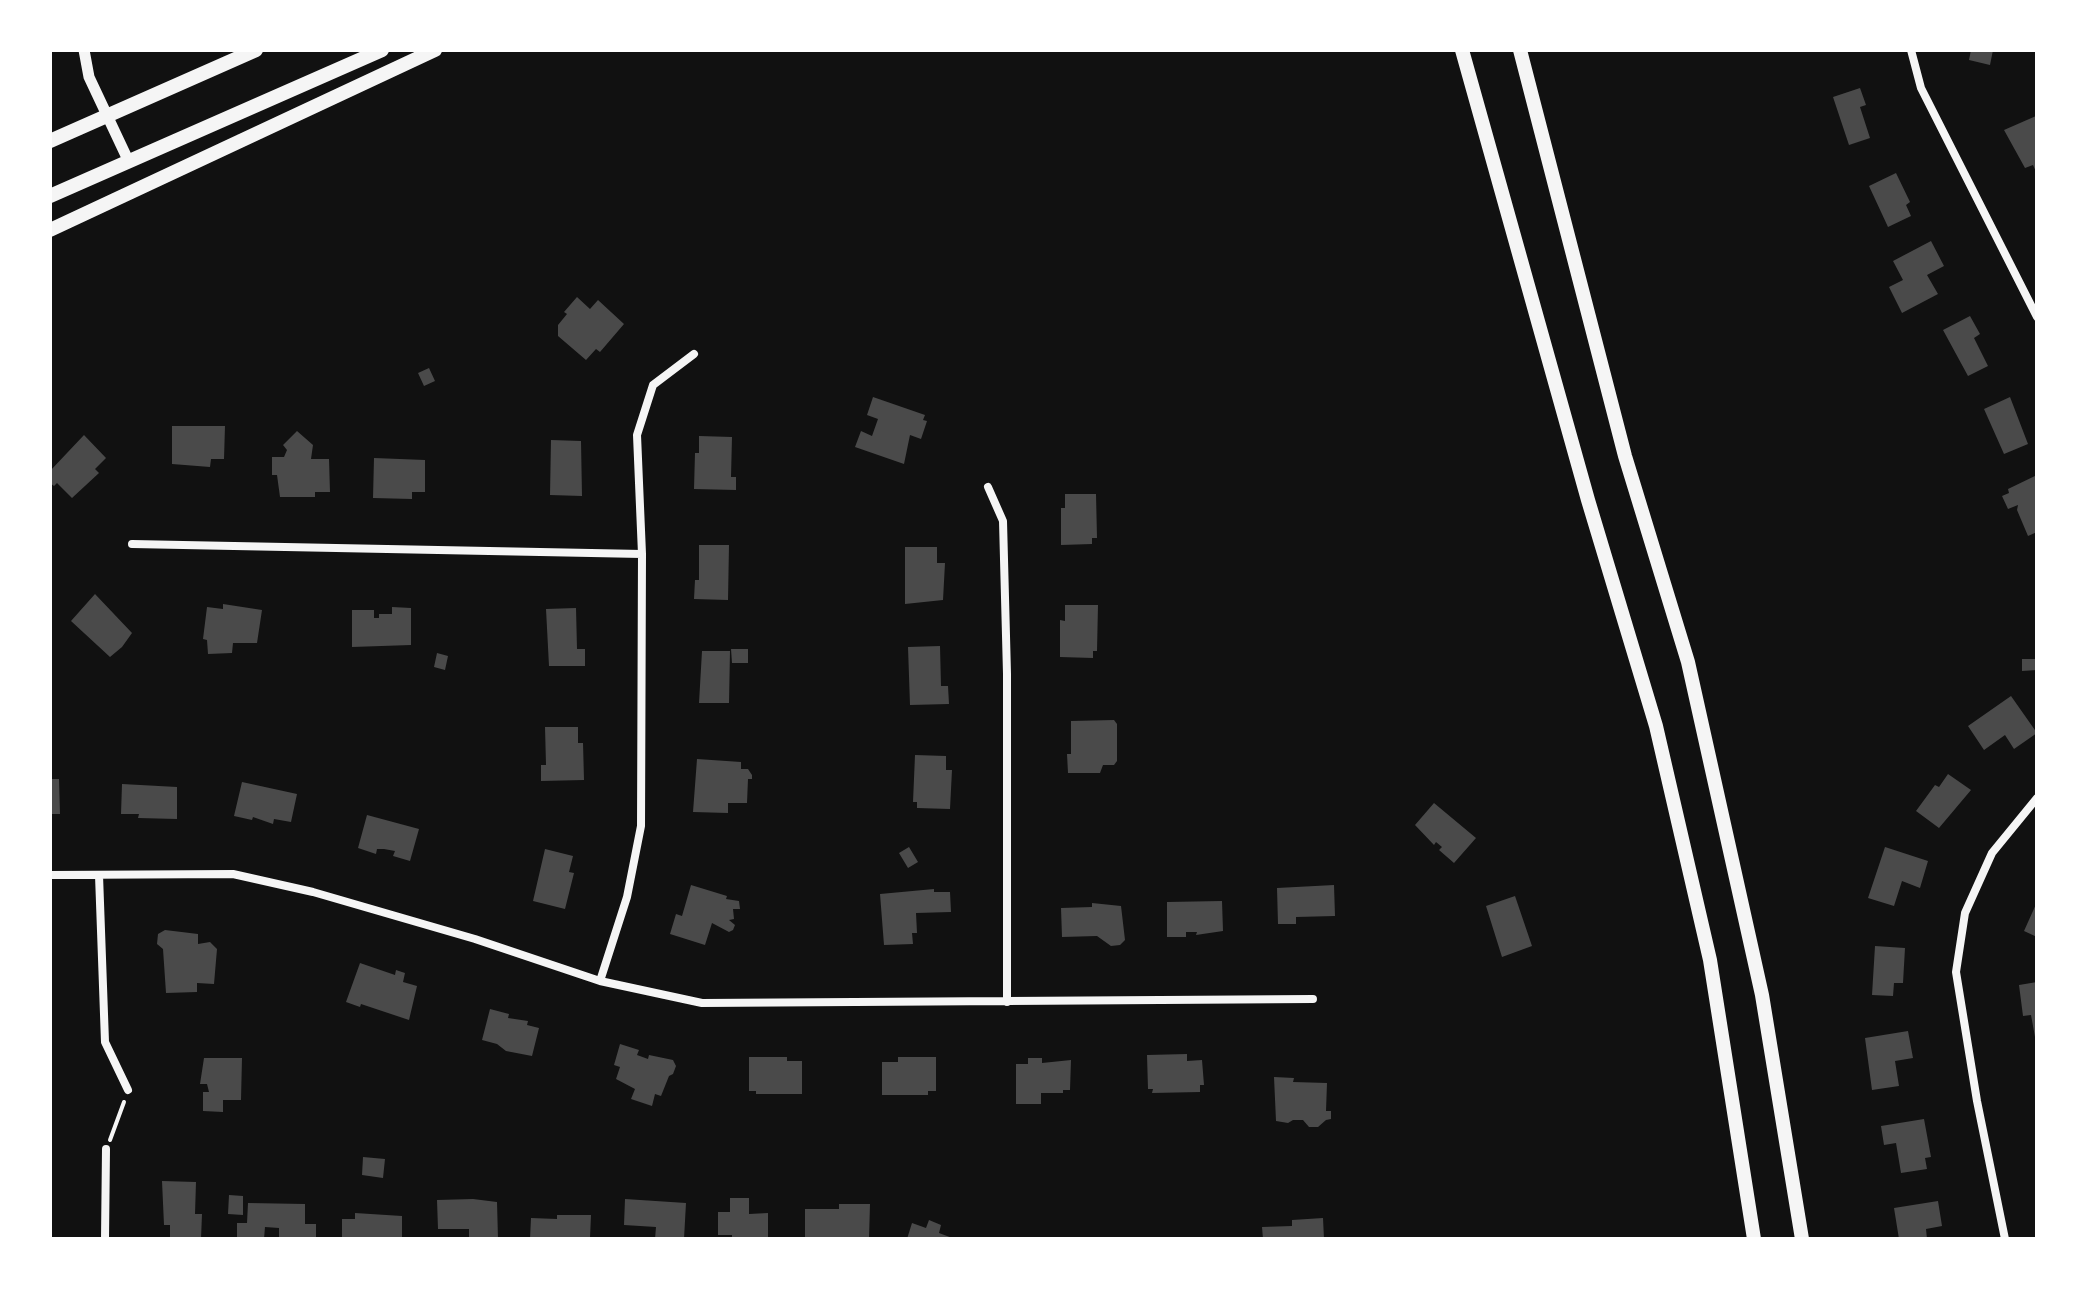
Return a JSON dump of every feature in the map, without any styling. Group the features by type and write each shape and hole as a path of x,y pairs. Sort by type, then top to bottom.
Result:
{"highway":[{"path":"50,142 256,50"},
{"path":"50,196 382,50"},
{"path":"50,230 436,50"},
{"path":"1462,50 1588,500 1656,726 1710,960 1754,1239"},
{"path":"1520,50 1625,456 1688,662 1762,994 1802,1239"}],"main road":[{"path":"84,50 89,77 129,162"}],"street":[{"path":"1911,50 1921,88 2037,318"},
{"path":"600,981 627,897 640,826 642,554 637,435 653,386 694,354"},
{"path":"988,487 1002,521 1007,1002"},
{"path":"132,544 642,554"},
{"path":"2005,1239 1956,972 1965,914 1992,853 2037,798"},
{"path":"50,876 233,874 314,892 421,923 600,981 702,1003 1313,999"},
{"path":"99,875 105,1042 128,1090"},
{"path":"105,1239 106,1149"}],"path":[{"path":"106,1149 128,1090"}],"building":[{"path":"1971,50 1993,50 1990,65 1969,60"},
{"path":"1860,88 1866,105 1860,107 1870,138 1849,145 1833,97"},
{"path":"2036,116 2037,174 2033,165 2025,168 2004,130"},
{"path":"1896,173 1910,202 1906,205 1911,216 1888,227 1869,186"},
{"path":"1931,241 1944,266 1927,275 1938,294 1902,313 1889,287 1903,280 1893,261"},
{"path":"577,297 590,309 598,300 624,324 600,352 596,349 586,360 558,336 558,325 567,314 564,312"},
{"path":"1970,316 1980,334 1974,338 1988,366 1968,376 1943,330"},
{"path":"429,368 435,381 424,386 418,373"},
{"path":"873,397 925,415 921,439 910,435 904,464 855,447 861,431 872,436 878,419 867,415"},
{"path":"2010,397 2028,444 2004,454 1984,409"},
{"path":"172,426 225,426 224,459 211,459 210,467 172,464"},
{"path":"297,431 313,445 311,459 329,459 330,492 315,492 315,497 280,497 277,475 272,475 272,457 284,457 287,450 283,445"},
{"path":"84,435 106,458 95,469 99,473 72,498 57,483 50,483 50,471"},
{"path":"699,436 732,437 731,477 736,477 736,490 694,489"},
{"path":"551,440 581,441 582,496 550,495"},
{"path":"374,458 425,460 425,492 412,492 412,499 373,498"},
{"path":"2037,475 2037,532 2028,536 2018,505 2008,509 2002,496"},
{"path":"1065,494 1096,494 1097,538 1092,538 1092,544 1061,545"},
{"path":"699,545 729,545 728,600 694,599 695,580 699,580"},
{"path":"905,547 937,547 937,563 945,563 943,600 905,604"},
{"path":"95,594 132,633 110,657 71,621"},
{"path":"223,604 262,610 257,643 233,643 232,653 208,654 207,640 203,639 207,607 223,609"},
{"path":"1065,605 1098,605 1097,651 1093,651 1093,658 1060,657 1060,620 1065,621"},
{"path":"392,607 411,608 411,645 352,647 352,610 374,610 374,618 379,618 379,614 392,614"},
{"path":"576,608 577,649 585,649 585,666 549,666 546,609"},
{"path":"940,646 941,686 948,686 949,704 910,705 908,647"},
{"path":"731,649 748,649 748,663 732,663"},
{"path":"702,651 730,651 729,703 699,703"},
{"path":"437,653 448,656 445,670 434,667"},
{"path":"2022,659 2037,659 2037,670 2022,671"},
{"path":"2011,696 2037,733 2014,749 2005,735 1984,750 1968,726"},
{"path":"1114,720 1114,765 1103,765 1100,773 1068,773 1071,721"},
{"path":"545,727 578,727 578,743 583,743 584,780 541,781 541,765 546,765"},
{"path":"915,755 946,756 946,770 952,770 950,809 917,808 917,802 913,802"},
{"path":"697,759 741,762 741,769 748,769 752,775 748,779 747,803 728,803 728,813 693,812"},
{"path":"1948,774 1971,790 1939,828 1916,811"},
{"path":"50,779 59,779 60,814 50,814"},
{"path":"242,782 297,794 291,822 274,819 273,824 234,816"},
{"path":"122,784 177,787 177,819 121,814"},
{"path":"1434,803 1476,838 1454,863 1439,850 1442,847 1436,842 1434,845 1415,825"},
{"path":"367,815 419,829 410,861 393,856 395,851 377,849 376,854 358,848"},
{"path":"909,847 918,862 908,868 899,853"},
{"path":"1885,847 1928,861 1920,888 1902,881 1894,906 1868,898"},
{"path":"545,849 573,856 569,872 574,873 565,909 533,901"},
{"path":"691,885 739,901 740,909 733,909 734,919 729,920 735,925 733,930 729,932 712,923 705,945 670,934 676,914 682,916"},
{"path":"1334,885 1335,916 1296,917 1296,924 1278,924 1277,888"},
{"path":"934,889 950,892 951,912 916,913 913,944 884,945 880,894"},
{"path":"1515,896 1532,946 1502,957 1486,906"},
{"path":"1222,901 1223,931 1167,937 1167,902"},
{"path":"2037,902 2037,937 2024,931"},
{"path":"1092,903 1121,906 1125,940 1120,945 1111,946 1097,936 1062,937 1061,908 1092,907"},
{"path":"165,930 198,934 198,944 210,942 217,949 214,984 197,983 197,992 166,993 163,949 157,944 158,934"},
{"path":"1875,946 1905,948 1903,983 1894,983 1893,996 1872,995"},
{"path":"360,963 395,975 396,970 405,973 403,982 417,986 409,1020 346,1002"},
{"path":"2037,982 2035,1037 2031,1015 2023,1016 2019,985"},
{"path":"490,1009 539,1028 532,1056 506,1051 482,1040"},
{"path":"1908,1031 1913,1058 1895,1061 1899,1086 1872,1090 1865,1038"},
{"path":"620,1044 639,1050 637,1055 648,1059 649,1055 673,1060 673,1074 661,1096 655,1094 652,1106 631,1099 635,1089 616,1079 620,1067 614,1065"},
{"path":"1187,1054 1187,1061 1202,1060 1204,1085 1200,1085 1200,1092 1152,1093 1153,1089 1148,1089 1147,1055"},
{"path":"749,1057 802,1061 802,1094 749,1091"},
{"path":"898,1057 936,1057 936,1091 928,1091 928,1095 882,1095 882,1062 898,1062"},
{"path":"204,1058 242,1058 241,1100 223,1100 223,1112 203,1111 203,1092 209,1092 207,1084 200,1084"},
{"path":"1028,1058 1042,1058 1042,1063 1071,1060 1070,1090 1041,1093 1041,1104 1016,1104 1016,1064 1028,1064"},
{"path":"1274,1077 1327,1083 1326,1111 1331,1111 1331,1119 1318,1127 1309,1127 1303,1120 1276,1121"},
{"path":"1924,1119 1931,1157 1925,1158 1927,1169 1901,1173 1896,1143 1884,1145 1881,1126"},
{"path":"363,1157 385,1159 383,1178 362,1175"},
{"path":"162,1181 196,1182 195,1214 202,1214 201,1239 170,1239 170,1225 164,1225"},
{"path":"229,1195 243,1196 243,1215 228,1214"},
{"path":"730,1198 749,1198 749,1214 768,1213 768,1239 718,1235 718,1212 730,1212"},
{"path":"625,1199 686,1203 684,1239 655,1239 656,1227 624,1225"},
{"path":"437,1200 497,1202 498,1239 469,1239 469,1229 438,1229"},
{"path":"1938,1201 1942,1226 1926,1229 1927,1239 1899,1239 1894,1208"},
{"path":"248,1203 305,1204 305,1224 316,1224 316,1239 279,1239 279,1228 265,1227 264,1239 237,1239 237,1223 247,1223"},
{"path":"839,1204 870,1204 869,1239 805,1239 805,1209 839,1209"},
{"path":"355,1213 402,1216 402,1239 342,1239 342,1219 355,1219"},
{"path":"557,1215 591,1215 590,1238 530,1239 531,1218 557,1219"},
{"path":"1323,1218 1324,1239 1263,1239 1262,1227 1292,1226 1292,1220"},
{"path":"929,1220 941,1225 939,1233 955,1239 907,1239 912,1223 926,1228"}]}
